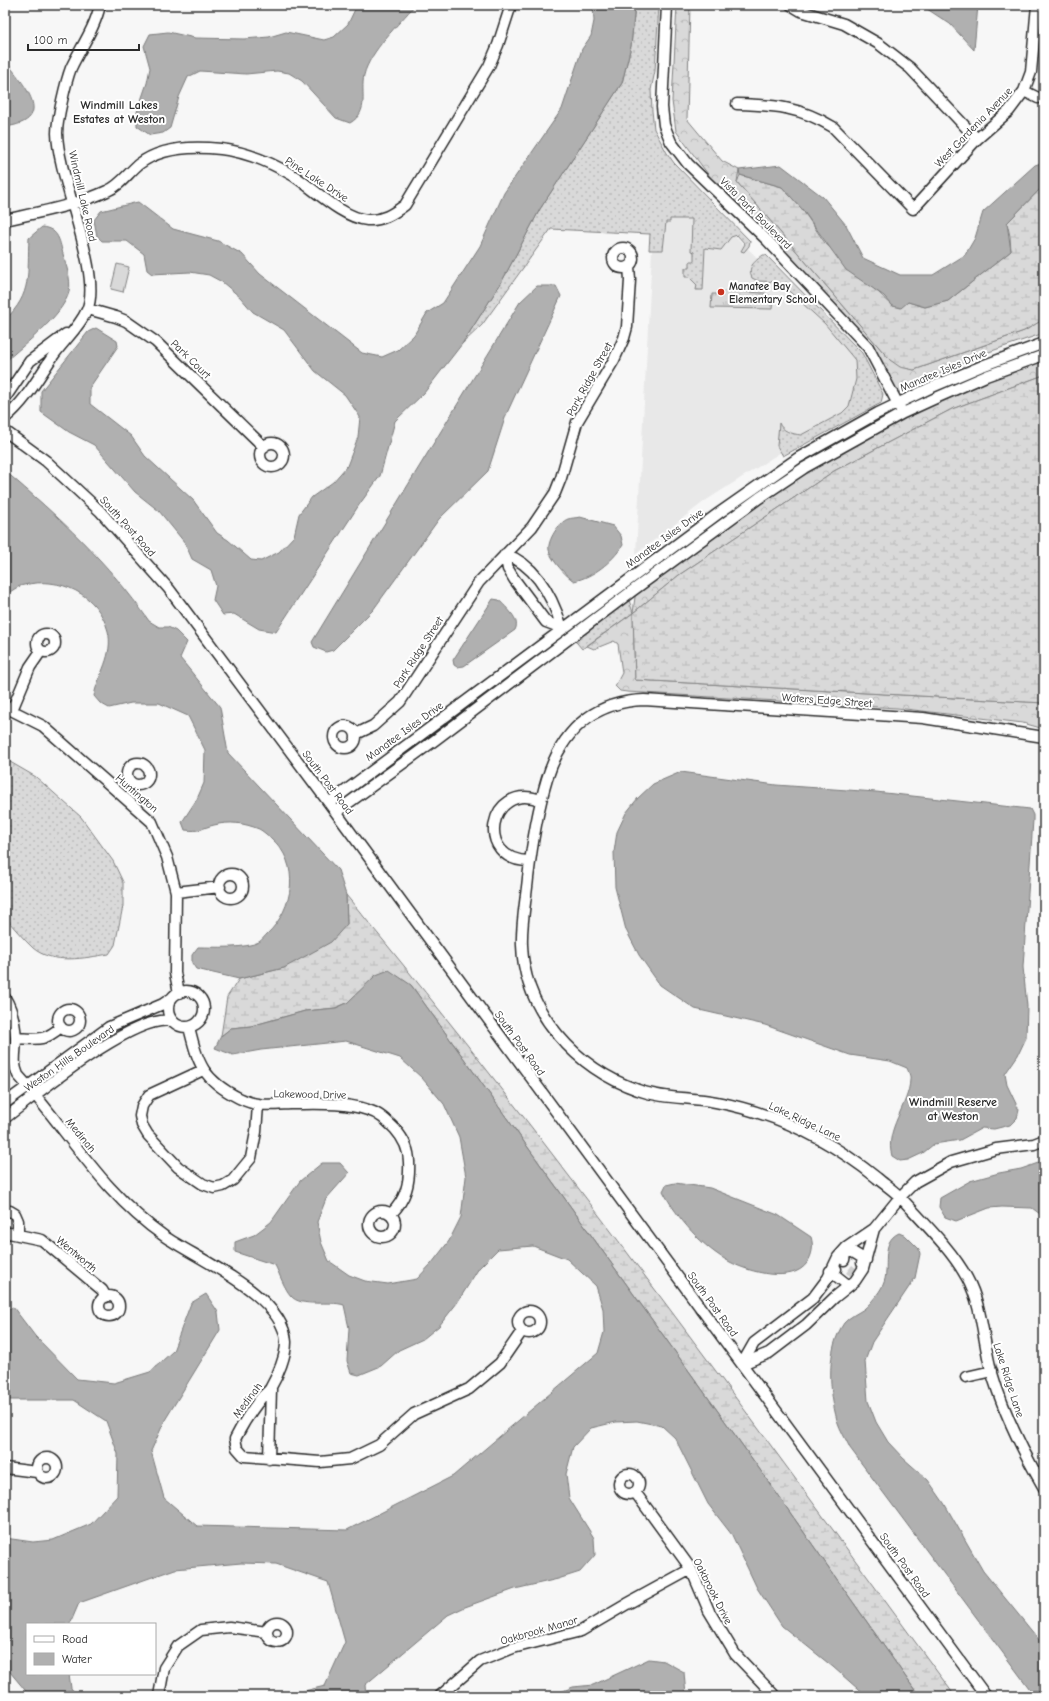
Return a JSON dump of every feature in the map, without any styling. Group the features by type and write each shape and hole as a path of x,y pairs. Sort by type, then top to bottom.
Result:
{"street":[{"name":"Windmill Lake Road","path":"5,418 17,408 45,370 53,356 79,325 88,309 91,288 88,267 62,166 57,132 71,70 89,35 100,5"},
{"name":"Pine Lake Drive","path":"5,220 71,204 110,190 139,164 158,152 206,148 221,149 253,156 294,177 352,216 365,220 385,218 405,205 488,66 498,45 511,5"},
{"name":"Vista Park Boulevard","path":"667,5 662,107 664,125 671,142 688,164 767,240 868,347 903,413"},
{"path":"791,5 801,11 844,24 879,44 910,68 977,140"},
{"name":"West Gardenia Avenue","path":"737,104 763,104 799,110 833,127 913,209 977,140 1009,110 1024,91 1030,72 1037,5"},
{"path":"1024,91 1038,98"},
{"name":"Park Ridge Street","path":"356,734 373,726 400,702 479,582 532,527 544,512 555,493 561,478 578,422 620,348 627,327 630,280 629,266"},
{"name":"Park Court","path":"88,309 116,316 126,321 156,342 264,447"},
{"name":"Windmill Lake Road","path":"5,398 30,361 79,325"},
{"name":"Manatee Isles Drive","path":"329,802 711,518 798,458 898,403 982,366 1044,343"},
{"name":"Manatee Isles Drive","path":"336,812 435,740 718,528 804,468 903,413 979,379 1044,355"},
{"name":"South Post Road","path":"5,431 46,461 110,522 168,589 329,802 986,1696"},
{"path":"711,518 718,528"},
{"path":"505,554 518,559 535,576 553,601 562,628"},
{"path":"505,554 508,569 546,622 562,628 572,637"},
{"path":"519,586 535,576"},
{"path":"9,709 30,667 41,650"},
{"name":"Waters Edge Street","path":"608,706 626,701 644,700 923,718 1044,737"},
{"name":"Lake Ridge Lane","path":"608,706 585,719 564,740 552,763 540,800 530,861 522,947 528,984 553,1029 569,1049 590,1067 616,1081 640,1091 713,1101 740,1107 774,1118 822,1140 848,1156 900,1197 940,1240 967,1276 975,1297 992,1371 1006,1414 1019,1443 1044,1488"},
{"name":"Huntington","path":"9,709 43,726 152,822 167,857 176,892 175,995"},
{"path":"122,796 132,784"},
{"path":"530,861 515,860 502,852 495,839 494,824 500,810 511,800 526,797 540,800"},
{"path":"176,892 220,887"},
{"path":"192,993 198,996 203,1004 204,1010 200,1020 189,1027 181,1026 172,1021 168,1009 175,995 192,993"},
{"name":"Weston Hills Boulevard","path":"5,1103 109,1027 163,1004 175,995"},
{"name":"Medinah","path":"5,998 13,1020 16,1038 14,1065 18,1076 28,1086 34,1096 117,1197 164,1236 237,1280 270,1307 280,1322 286,1341 282,1361 271,1389 262,1396 235,1439 237,1448 244,1456 320,1462 350,1459 379,1445 414,1414 469,1389 500,1363 522,1331"},
{"name":"Weston Hills Boulevard","path":"5,1118 104,1046 127,1032 164,1019 172,1021"},
{"path":"16,1038 42,1039 49,1037 61,1027"},
{"path":"189,1027 202,1070 149,1095 142,1106 140,1116 142,1124 148,1135 178,1167 203,1184 214,1188 223,1186 233,1180 251,1158 256,1132 258,1105"},
{"name":"Lakewood Drive","path":"202,1070 224,1089 258,1105 322,1104 345,1106 369,1110 384,1118 401,1136 409,1155 410,1176 407,1191 400,1204 391,1214"},
{"path":"838,1266 838,1257 846,1248 874,1229 900,1197 915,1182 951,1162 996,1149 1034,1144 1044,1140"},
{"path":"5,1212 10,1211 15,1214 18,1222 18,1235"},
{"path":"852,1276 863,1269 874,1229"},
{"name":"Wentworth","path":"5,1234 42,1240 102,1290 106,1297"},
{"path":"742,1364 754,1343 813,1298 822,1288 838,1266 846,1248"},
{"path":"846,1248 866,1260"},
{"path":"742,1364 770,1353 806,1325 866,1260"},
{"path":"838,1266 852,1276"},
{"path":"966,1377 992,1371"},
{"path":"269,1459 271,1389"},
{"path":"5,1468 37,1472"},
{"name":"Oakbrook Drive","path":"635,1492 691,1569 708,1611 734,1654 775,1696"},
{"name":"Oakbrook Manor","path":"440,1696 480,1661 513,1648 581,1631 691,1569"},
{"path":"160,1696 159,1666 178,1646 201,1630 229,1626 267,1632"}],"shaded area":[{"name":"Manatee Bay Elementary School","path":"635,126 731,232 854,353 861,375 849,413 786,449 705,501 636,554 653,232"}],"green space":[{"path":"635,5 659,5 655,71 651,90 654,129 674,163 750,241 749,246 744,252 741,251 745,244 737,235 731,237 721,250 705,248 703,290 696,290 697,285 689,277 685,277 685,268 690,268 690,261 694,261 694,252 691,251 692,219 670,219 670,222 666,222 663,250 649,250 650,234 551,229 482,325 462,344 501,283 540,209 622,83 631,46"},
{"path":"677,5 690,5 687,119 722,161 739,170 737,182 890,360 914,370 1024,331 1044,319 1044,333 983,354 893,395 868,347 730,204 676,131 672,101"},
{"path":"740,175 782,187 802,209 825,243 893,306 908,302 925,307 948,301 1011,251 1007,223 1044,185 1044,319 1024,331 914,370 900,367 890,360 737,182"},
{"path":"763,255 766,255 862,353 883,394 881,403 783,456 777,446 779,423 782,428 788,432 801,435 842,413 849,406 856,379 855,360 825,324 779,282 758,281 752,278 750,271 752,265"},
{"path":"117,264 129,267 123,292 111,289"},
{"path":"725,291 765,293 773,298 772,309 711,308 712,294 719,294"},
{"path":"1044,355 1044,375 952,409 834,471 679,575 633,613 636,589 759,498 903,413"},
{"path":"1044,375 1044,703 635,680 633,613 679,575 834,471 952,409"},
{"path":"629,600 633,613 582,649 572,637"},
{"path":"633,613 635,680 1044,703 1044,729 1023,723 897,708 620,691 615,686 622,673 618,644 614,641 594,649 587,646"},
{"path":"5,759 36,777 81,817 113,861 123,882 123,906 115,945 109,954 70,959 50,957 33,948 5,918"},
{"path":"346,895 425,992 580,1191 731,1392 955,1696 919,1696 758,1467 411,985 360,991 347,1003 335,1008 305,1011 251,1026 231,1028 221,1036 227,997 239,979 284,968 347,924"}],"water":[{"path":"357,5 415,5 386,38 367,66 363,82 362,108 356,118 350,123 336,118 302,81 289,73 277,71 246,74 200,71 188,77 179,97 170,128 163,133 150,135 137,126 137,112 147,83 150,68 144,46 150,34 168,32 195,38 244,39 269,37 286,32 324,40 334,37 348,24"},
{"path":"593,5 635,5 631,46 622,83 540,209 501,283 462,344 424,393 395,421 380,476 359,505 276,632 259,629 234,614 223,615 213,600 216,586 211,570 192,559 185,543 159,511 135,492 94,445 69,432 41,412 41,391 88,332 96,328 117,341 118,346 90,387 90,404 131,436 145,456 193,500 217,533 228,540 251,560 261,561 279,552 294,536 299,514 312,497 333,482 347,466 358,437 360,417 345,395 315,371 284,330 253,312 240,297 222,282 209,275 190,272 152,274 147,270 144,254 127,241 102,241 97,236 94,220 101,211 138,202 173,229 218,241 242,254 260,274 362,353 382,357 398,350 414,335 427,313 443,303 480,246 504,193 562,109 582,49 591,36 594,21"},
{"path":"921,5 978,5 974,50 950,24"},
{"path":"5,60 27,90 32,100 33,109 30,117 21,123 5,127"},
{"path":"1044,162 1044,185 1007,223 1011,251 948,301 925,307 908,302 901,308 893,306 884,296 846,270 802,209 782,187 740,175 739,170 781,165 823,197 846,225 863,258 900,275 933,275 965,255 975,238 983,212 1035,165"},
{"path":"42,227 54,232 58,238 69,276 69,292 59,311 42,330 5,362 5,320 20,301 27,282 29,238"},
{"path":"537,286 556,286 561,296 506,415 488,471 439,519 373,610 333,650 326,652 314,647 312,642 520,302"},
{"path":"5,471 82,541 117,579 149,621 159,627 168,627 176,631 187,642 180,658 220,707 228,753 338,870 346,895 347,924 331,942 284,968 239,979 196,969 192,963 192,955 198,947 229,947 253,944 259,942 276,924 288,899 290,873 287,860 281,848 271,838 259,829 248,825 226,823 198,830 185,830 182,822 197,799 204,783 205,750 188,716 159,703 131,703 109,708 100,703 94,696 105,664 109,648 109,640 108,631 103,618 96,607 87,598 64,586 51,583 38,583 21,586 5,595"},
{"path":"580,517 613,526 621,536 623,545 602,568 588,576 574,581 563,572 556,563 550,554 549,546 552,537 561,524 568,519"},
{"path":"493,599 499,600 512,614 516,622 515,630 464,666 457,667 454,665 453,660"},
{"path":"681,772 776,785 876,792 1030,809 1033,815 1033,820 1023,967 1027,1006 1026,1038 1018,1055 1005,1074 1007,1085 1019,1110 1017,1118 1010,1125 994,1129 982,1128 960,1140 934,1144 923,1153 908,1160 900,1161 892,1156 890,1146 894,1127 909,1089 910,1077 907,1068 890,1061 850,1055 765,1025 695,1009 660,985 639,955 626,930 615,887 614,852 617,832 626,813 638,798 653,784"},
{"path":"389,970 411,985 758,1467 919,1696 866,1696 782,1626 757,1588 732,1535 708,1504 675,1438 662,1426 637,1421 616,1422 591,1428 573,1447 566,1474 569,1498 594,1538 595,1555 580,1572 558,1579 515,1589 465,1607 448,1615 365,1685 366,1696 284,1696 325,1686 345,1642 328,1582 276,1564 241,1563 175,1569 79,1603 70,1623 26,1623 26,1675 69,1675 71,1688 77,1696 30,1696 5,1666 5,1538 33,1542 53,1540 91,1524 117,1496 118,1454 106,1421 74,1400 5,1400 5,1311 13,1307 35,1336 77,1379 114,1383 150,1372 173,1351 191,1303 206,1294 218,1312 220,1330 165,1420 151,1451 164,1498 197,1526 347,1530 453,1476 598,1353 604,1332 603,1309 596,1286 567,1259 533,1246 498,1249 479,1268 457,1303 439,1326 423,1339 399,1350 381,1366 359,1375 351,1373 347,1361 349,1328 344,1305 331,1303 308,1303 296,1300 286,1289 275,1265 235,1252 235,1242 254,1235 271,1222 300,1181 322,1163 340,1163 349,1173 326,1199 317,1222 321,1242 329,1261 349,1275 365,1281 388,1284 417,1279 449,1241 461,1217 466,1177 459,1137 444,1104 422,1078 400,1058 346,1041 261,1050 233,1055 215,1048 221,1036 231,1028 251,1026 305,1011 336,1008 347,1003 376,975"},
{"path":"1044,1161 1044,1217 1032,1208 1002,1207 989,1208 956,1221 945,1217 939,1207 940,1198 970,1181 1021,1169"},
{"path":"675,1183 710,1188 778,1215 811,1237 812,1251 807,1263 800,1269 781,1275 759,1272 738,1266 720,1256 701,1241 683,1222 669,1201 663,1191 666,1185"},
{"path":"899,1233 906,1236 919,1249 920,1254 915,1278 872,1342 865,1361 868,1401 876,1422 888,1442 903,1458 928,1480 944,1503 983,1571 1044,1646 1044,1696 1035,1696 850,1448 837,1420 834,1409 831,1383 834,1345 838,1333 844,1323 867,1307 883,1285 886,1271 887,1249 893,1237"},
{"path":"649,1659 664,1661 684,1672 686,1696 551,1696 573,1687 593,1685"}],"tunnel":[{"path":"850,1276 856,1268"}],"place":[{"name":"Manatee Bay Elementary School","path":"721,292"}],"district":[{"name":"Windmill Lakes Estates at Weston","path":"119,112"},
{"name":"Windmill Reserve at Weston","path":"953,1109"}]}
